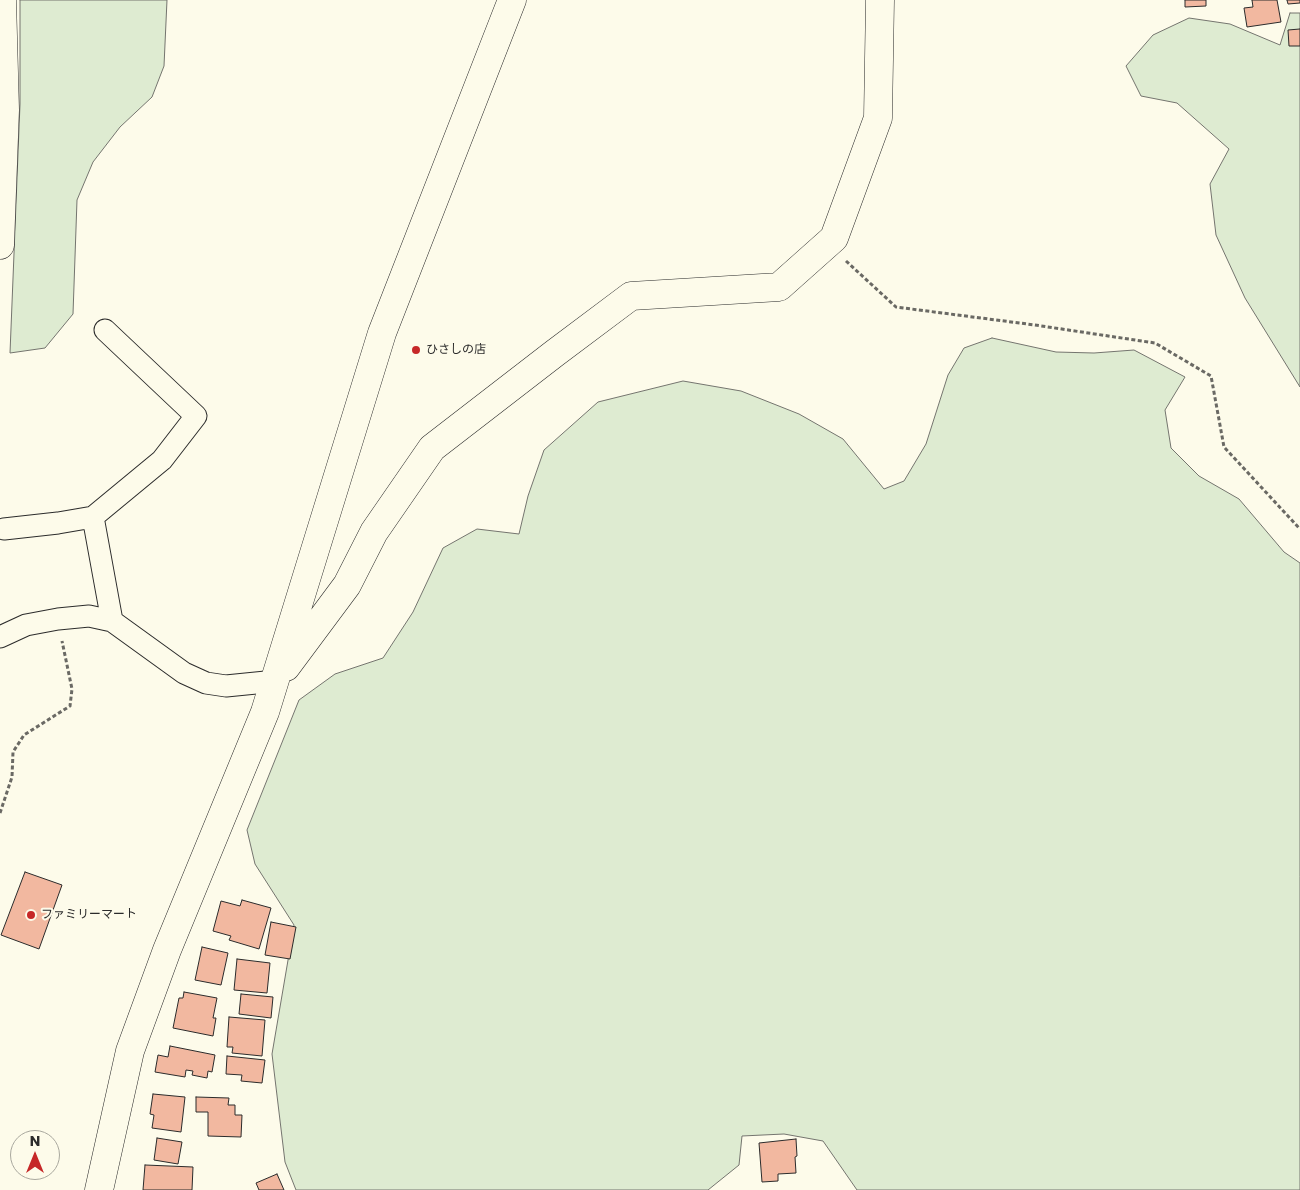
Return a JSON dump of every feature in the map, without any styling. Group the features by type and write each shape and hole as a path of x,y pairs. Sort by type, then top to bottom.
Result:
{"main road":[{"path":"0,246 5,110 2,0"},
{"path":"99,1190 130,1051 167,950 263,718 382,333 512,0"},
{"path":"276,680 347,585 374,532 432,448 631,296 779,287 834,238 878,118 880,0"}],"street":[{"path":"4,529 93,517 162,460 196,416 105,330"},
{"path":"93,517 112,621"},
{"path":"0,637 26,626 58,619 89,616 112,621 184,673 206,683 226,686 276,680"}],"path":[{"path":"828,244 896,307 1155,343 1211,376 1224,447 1300,529"},
{"path":"0,813 12,777 13,752 24,735 70,706 72,688 58,619"}],"green space":[{"path":"20,0 167,0 164,66 152,97 120,127 93,162 77,200 73,314 45,348 10,353 20,104"},
{"path":"1290,13 1300,13 1300,387 1245,298 1216,235 1210,184 1229,149 1177,103 1141,96 1126,66 1153,35 1189,18 1230,24 1280,45"},
{"path":"992,338 1056,352 1094,353 1134,350 1185,377 1165,410 1171,448 1199,476 1239,499 1284,552 1300,563 1300,1190 857,1190 823,1141 784,1134 742,1136 739,1165 708,1190 296,1190 285,1162 272,1054 294,925 255,864 247,830 299,700 335,674 383,658 413,612 443,548 477,529 519,534 528,496 544,450 598,402 683,381 741,391 799,414 843,439 884,489 904,481 926,444 948,375 964,348"}],"building":[{"path":"1185,0 1206,0 1206,6 1185,7"},
{"path":"1252,0 1277,0 1281,22 1247,27 1244,8 1253,7"},
{"path":"1287,0 1300,0 1300,3 1288,4"},
{"path":"1300,29 1300,46 1289,46 1288,30"},
{"path":"25,872 62,885 39,949 1,935"},
{"path":"242,900 271,908 259,949 229,940 231,936 213,931 221,901 240,906"},
{"path":"271,922 296,927 290,959 265,955"},
{"path":"202,947 228,953 221,985 195,980"},
{"path":"237,959 270,963 267,993 234,990"},
{"path":"184,992 217,998 213,1018 216,1018 213,1036 173,1028 179,998 183,998"},
{"path":"241,994 273,997 271,1018 239,1014"},
{"path":"229,1017 265,1020 262,1056 232,1053 233,1047 227,1047"},
{"path":"170,1046 215,1055 212,1072 208,1071 207,1078 192,1075 193,1071 186,1070 185,1077 155,1072 158,1055 168,1057"},
{"path":"227,1056 265,1060 262,1083 241,1081 242,1075 226,1074"},
{"path":"153,1094 185,1097 181,1132 152,1128 154,1115 150,1114"},
{"path":"196,1097 229,1098 228,1105 235,1105 235,1115 242,1115 241,1137 208,1136 208,1112 196,1112"},
{"path":"157,1138 182,1142 178,1164 154,1160"},
{"path":"796,1139 796,1173 778,1174 778,1181 762,1182 759,1143"},
{"path":"145,1165 193,1167 192,1190 143,1190"},
{"path":"277,1174 284,1190 259,1190 256,1183"}],"place":[{"name":"ひさしの店","path":"416,350"},
{"name":"ファミリーマート","path":"31,915"}]}
